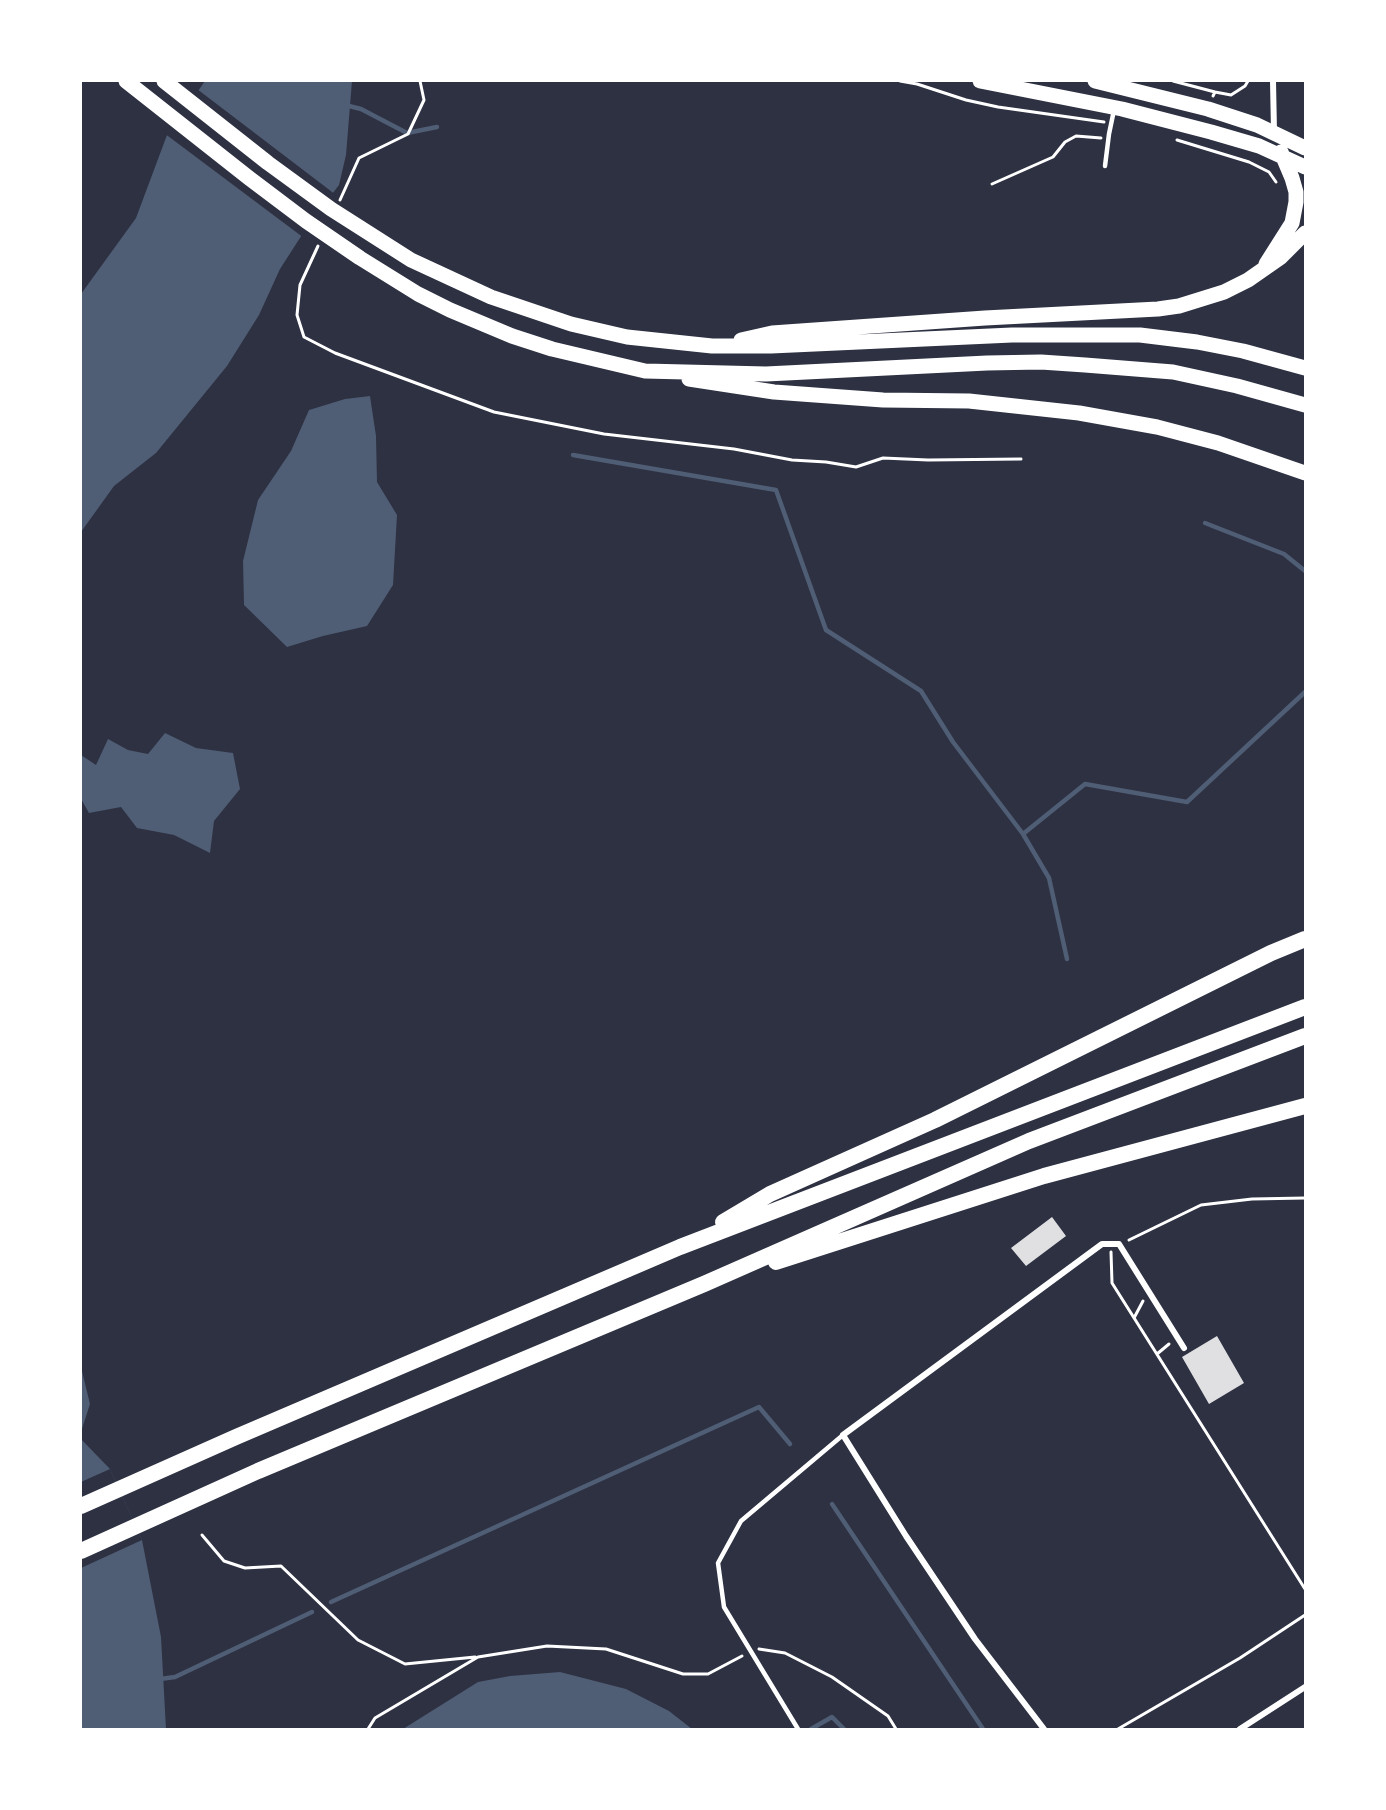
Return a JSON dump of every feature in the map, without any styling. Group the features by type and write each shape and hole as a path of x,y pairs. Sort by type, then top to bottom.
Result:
{"highway":[{"path":"164,81 268,163 371,236 411,260 491,297 545,316 627,337 712,346 771,346 1012,334 1129,335 1197,342 1243,351 1305,368"},
{"path":"980,81 1115,107 1212,132 1259,146 1305,167"},
{"path":"1095,81 1208,109 1305,147"},
{"path":"131,85 287,207 360,258 418,294 486,326 552,349 645,371 774,392 883,400 969,401 1079,413 1157,427 1218,443 1305,473"},
{"path":"1263,270 1292,223 1296,192 1274,133"},
{"path":"712,346 772,333 1158,309 1200,301 1248,280 1281,257 1305,233"},
{"path":"645,371 766,374 1041,362 1173,372 1237,386 1305,405"},
{"path":"680,1247 770,1194 935,1120 1271,953 1305,939"},
{"path":"81,1506 236,1437 680,1247 1305,1007"},
{"path":"81,1551 258,1472 704,1284 1029,1141 1305,1036"},
{"path":"704,1284 1044,1176 1305,1106"}],"street":[{"path":"1273,81 1274,133"},
{"path":"1044,1729 975,1639 906,1536 843,1435 1102,1244 1119,1244 1184,1348"},
{"path":"1240,1729 1305,1687"}],"lane":[{"path":"1105,166 1115,107"},
{"path":"798,1729 724,1607 718,1563 741,1521 843,1435"}],"path":[{"path":"339,200 359,158 408,134 424,100 420,81"},
{"path":"1173,81 1215,92"},
{"path":"992,184 1053,157 1065,142 1076,136 1108,139"},
{"path":"320,243 300,285 297,315 304,337 335,353 494,412 604,435 734,449 792,460 856,467 883,458 1021,459"},
{"path":"1119,1244 1201,1205 1305,1198"},
{"path":"1110,1244 1112,1283 1305,1589"},
{"path":"1134,1318 1149,1291"},
{"path":"1157,1354 1178,1338"},
{"path":"202,1535 224,1561 245,1568 281,1566 358,1640 405,1664 478,1657 547,1646 606,1649 683,1674 708,1674 751,1650 762,1648 785,1653 832,1677 888,1716 896,1729"},
{"path":"1118,1729 1240,1658 1305,1615"},
{"path":"368,1729 375,1718 478,1657"}],"water":[{"path":"205,81 352,81 346,155 339,185 307,227 280,269 259,315 227,366 156,453 114,486 81,532 81,294 136,218 167,135"},
{"path":"370,396 376,436 377,482 397,515 393,585 367,626 287,647 244,605 243,561 258,500 291,451 309,410 345,399"},
{"path":"165,733 196,748 233,753 240,789 214,821 210,853 174,835 137,828 121,807 89,813 81,799 81,755 96,765 108,739 128,750 148,754"},
{"path":"81,1367 90,1404 81,1432"},
{"path":"81,1439 110,1469 142,1540 161,1637 166,1729 81,1729"},
{"path":"560,1672 626,1689 669,1711 692,1729 403,1729 478,1682 510,1676"}],"pier":[{"path":"197,89 336,195 304,238 164,133"},
{"path":"110,1469 142,1540 81,1568 81,1482"}],"building":[{"path":"1052,1217 1066,1236 1026,1266 1011,1248"},
{"path":"1217,1336 1244,1383 1209,1404 1182,1357"}],"waterway":[{"path":"345,105 361,109 407,133 437,127"},
{"path":"573,455 776,490 826,630 921,691 953,742 1023,834 1049,878 1067,959"},
{"path":"1205,523 1284,554 1305,571"},
{"path":"1023,834 1085,784 1187,802 1305,692"},
{"path":"331,1602 759,1407 790,1444"},
{"path":"832,1504 983,1729"},
{"path":"160,1679 175,1677 312,1612"},
{"path":"811,1729 832,1717 844,1729"}]}
